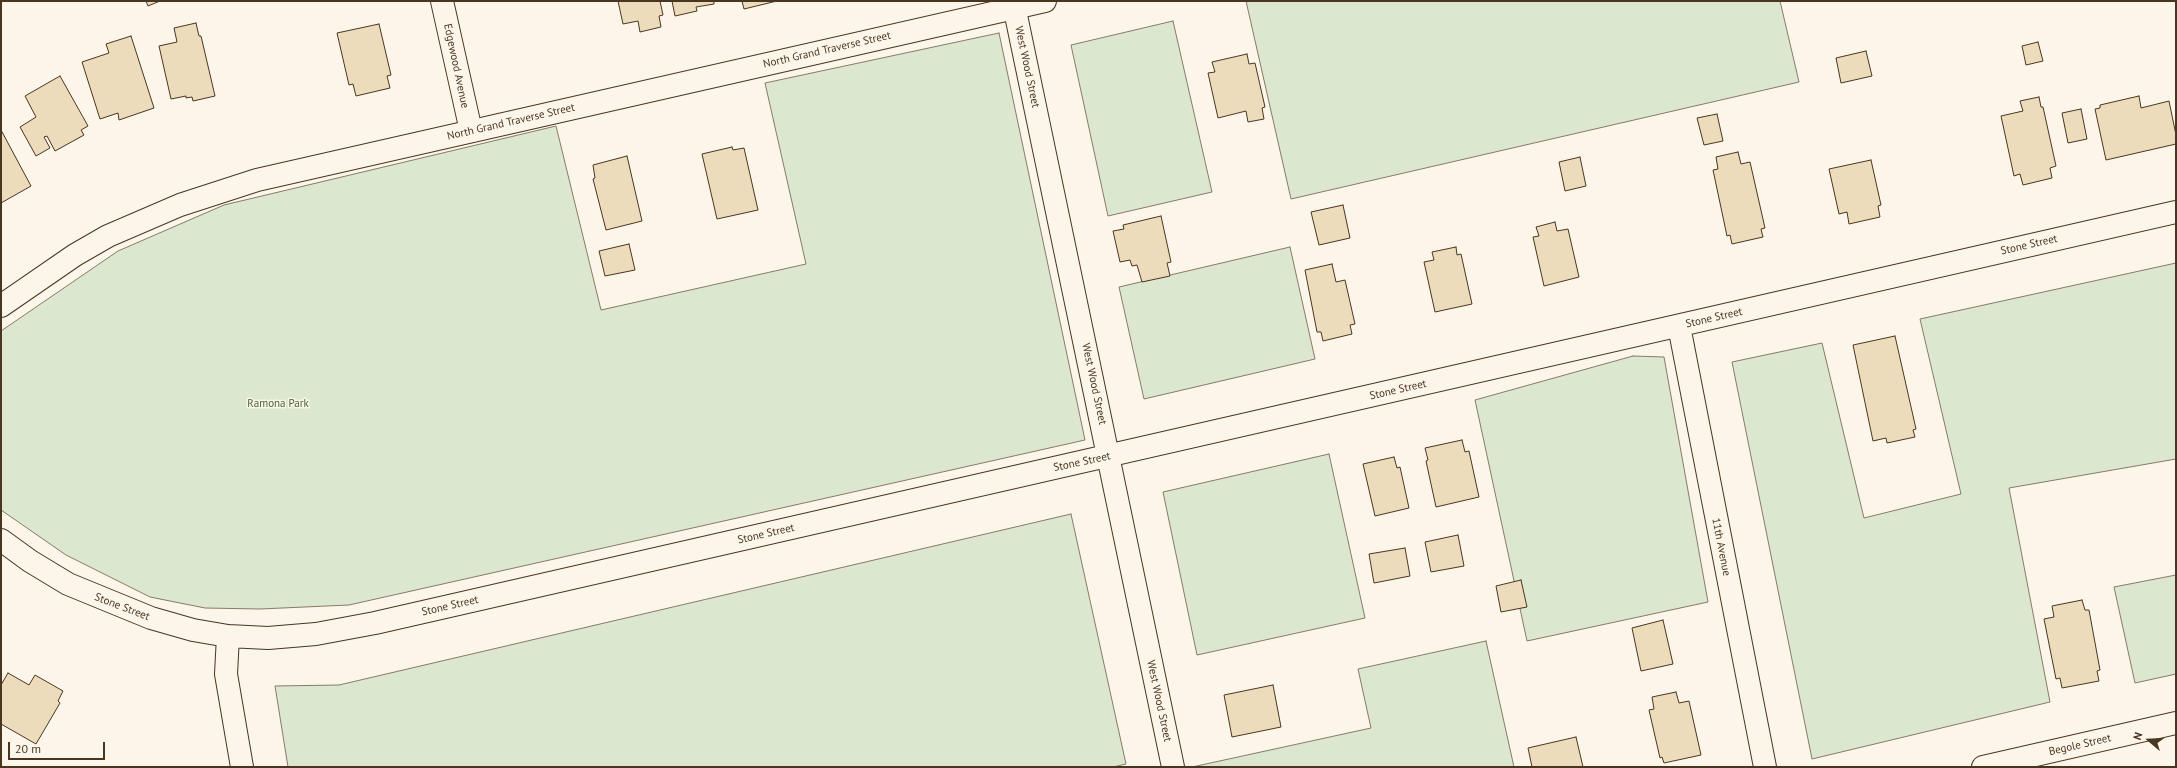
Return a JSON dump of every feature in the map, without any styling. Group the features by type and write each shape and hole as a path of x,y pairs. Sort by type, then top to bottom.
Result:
{"street":[{"name":"Edgewood Avenue","path":"442,1 471,131"},
{"name":"North Grand Traverse Street","path":"1,306 75,254 131,225 180,205 257,180 1014,4 1045,1"},
{"name":"West Wood Street","path":"1014,4 1173,767"},
{"name":"Stone Street","path":"1,540 30,561 68,584 110,603 174,625 228,636 268,638 293,637 375,623 2176,212"},
{"name":"11th Avenue","path":"1678,326 1766,767"},
{"path":"228,636 226,674 242,767"},
{"name":"Begole Street","path":"1983,767 2176,723"}],"green space":[{"path":"1246,1 1780,1 1799,82 1291,199"},
{"path":"1173,21 1212,192 1108,216 1071,45"},
{"name":"Ramona Park","path":"999,33 1085,440 349,605 260,609 205,608 150,597 66,555 1,510 1,331 118,251 224,205 556,126 601,310 806,264 765,83"},
{"path":"1290,247 1315,359 1144,399 1119,287"},
{"path":"2176,263 2176,459 2009,488 2050,702 1812,759 1732,362 1822,343 1864,518 1961,494 1920,319"},
{"path":"1633,356 1664,357 1708,602 1527,641 1475,400"},
{"path":"1329,454 1365,618 1197,655 1163,492"},
{"path":"1071,514 1126,764 1113,767 288,767 275,686 339,685"},
{"path":"2176,575 2176,674 2135,683 2114,587"},
{"path":"1486,641 1514,767 1192,767 1371,728 1358,669"}],"building":[{"path":"146,1 160,1 148,6"},
{"path":"618,1 660,1 663,15 659,16 661,27 640,32 638,21 623,24"},
{"path":"672,1 714,1 714,4 696,7 697,11 675,16"},
{"path":"742,1 777,1 744,9"},
{"path":"196,23 199,36 201,36 215,96 193,101 192,97 186,98 186,96 171,99 159,46 177,42 174,28"},
{"path":"379,24 391,75 387,76 390,88 356,96 353,84 349,85 337,33"},
{"path":"131,36 154,108 119,120 118,113 100,119 82,62 109,53 106,44"},
{"path":"2038,42 2043,61 2026,65 2022,46"},
{"path":"1866,51 1872,76 1841,83 1836,58"},
{"path":"1247,54 1249,64 1255,63 1265,107 1262,108 1264,119 1248,122 1246,111 1218,118 1208,73 1215,72 1212,62"},
{"path":"60,76 88,126 81,130 84,135 55,151 47,136 44,137 50,148 36,156 20,127 36,117 25,96"},
{"path":"2139,96 2141,108 2169,101 2176,135 2176,144 2106,160 2095,109 2100,108 2100,105"},
{"path":"2039,97 2041,107 2043,107 2056,166 2050,168 2052,178 2023,185 2020,174 2014,176 2001,116 2023,111 2020,101"},
{"path":"2081,109 2087,139 2068,143 2062,113"},
{"path":"1717,114 1723,141 1704,145 1697,118"},
{"path":"1,130 31,186 1,203"},
{"path":"732,147 733,150 744,148 758,210 717,219 702,154"},
{"path":"1738,152 1741,164 1750,162 1765,228 1761,229 1763,237 1732,244 1730,235 1727,236 1713,170 1718,169 1716,157"},
{"path":"627,156 642,221 606,230 593,179 595,178 593,165"},
{"path":"1580,157 1586,186 1565,191 1559,162"},
{"path":"1871,160 1881,205 1878,206 1880,217 1849,224 1847,212 1839,214 1829,169"},
{"path":"1343,205 1350,238 1319,245 1311,212"},
{"path":"1161,216 1171,262 1167,263 1170,276 1142,282 1137,265 1132,266 1130,260 1120,262 1113,231 1124,229 1123,225"},
{"path":"1555,222 1557,231 1568,229 1579,277 1544,286 1533,237 1539,236 1536,227"},
{"path":"629,244 635,270 605,276 599,251"},
{"path":"1456,247 1457,255 1461,254 1472,304 1435,312 1424,262 1434,260 1432,252"},
{"path":"1332,264 1336,282 1345,280 1355,324 1350,325 1352,334 1323,341 1321,332 1317,332 1305,270"},
{"path":"1895,336 1916,429 1913,430 1915,437 1887,443 1886,438 1873,441 1853,345"},
{"path":"1462,440 1465,452 1469,451 1479,497 1436,507 1426,461 1428,460 1425,448"},
{"path":"1394,457 1397,468 1400,467 1409,508 1375,516 1363,464"},
{"path":"1458,535 1464,566 1431,572 1425,542"},
{"path":"1405,548 1410,576 1374,583 1369,554"},
{"path":"1521,580 1527,607 1501,612 1496,586"},
{"path":"2082,600 2085,610 2089,610 2100,670 2097,671 2099,681 2062,688 2060,678 2056,679 2044,619 2054,617 2052,606"},
{"path":"1663,620 1673,664 1641,671 1632,628"},
{"path":"8,673 29,685 35,675 63,691 58,701 60,703 36,744 1,724 1,685"},
{"path":"1273,685 1281,727 1232,737 1224,695"},
{"path":"1676,692 1679,703 1689,701 1701,755 1664,763 1662,757 1660,758 1649,710 1654,709 1652,697"},
{"path":"1576,737 1583,767 1532,767 1528,748"}]}
